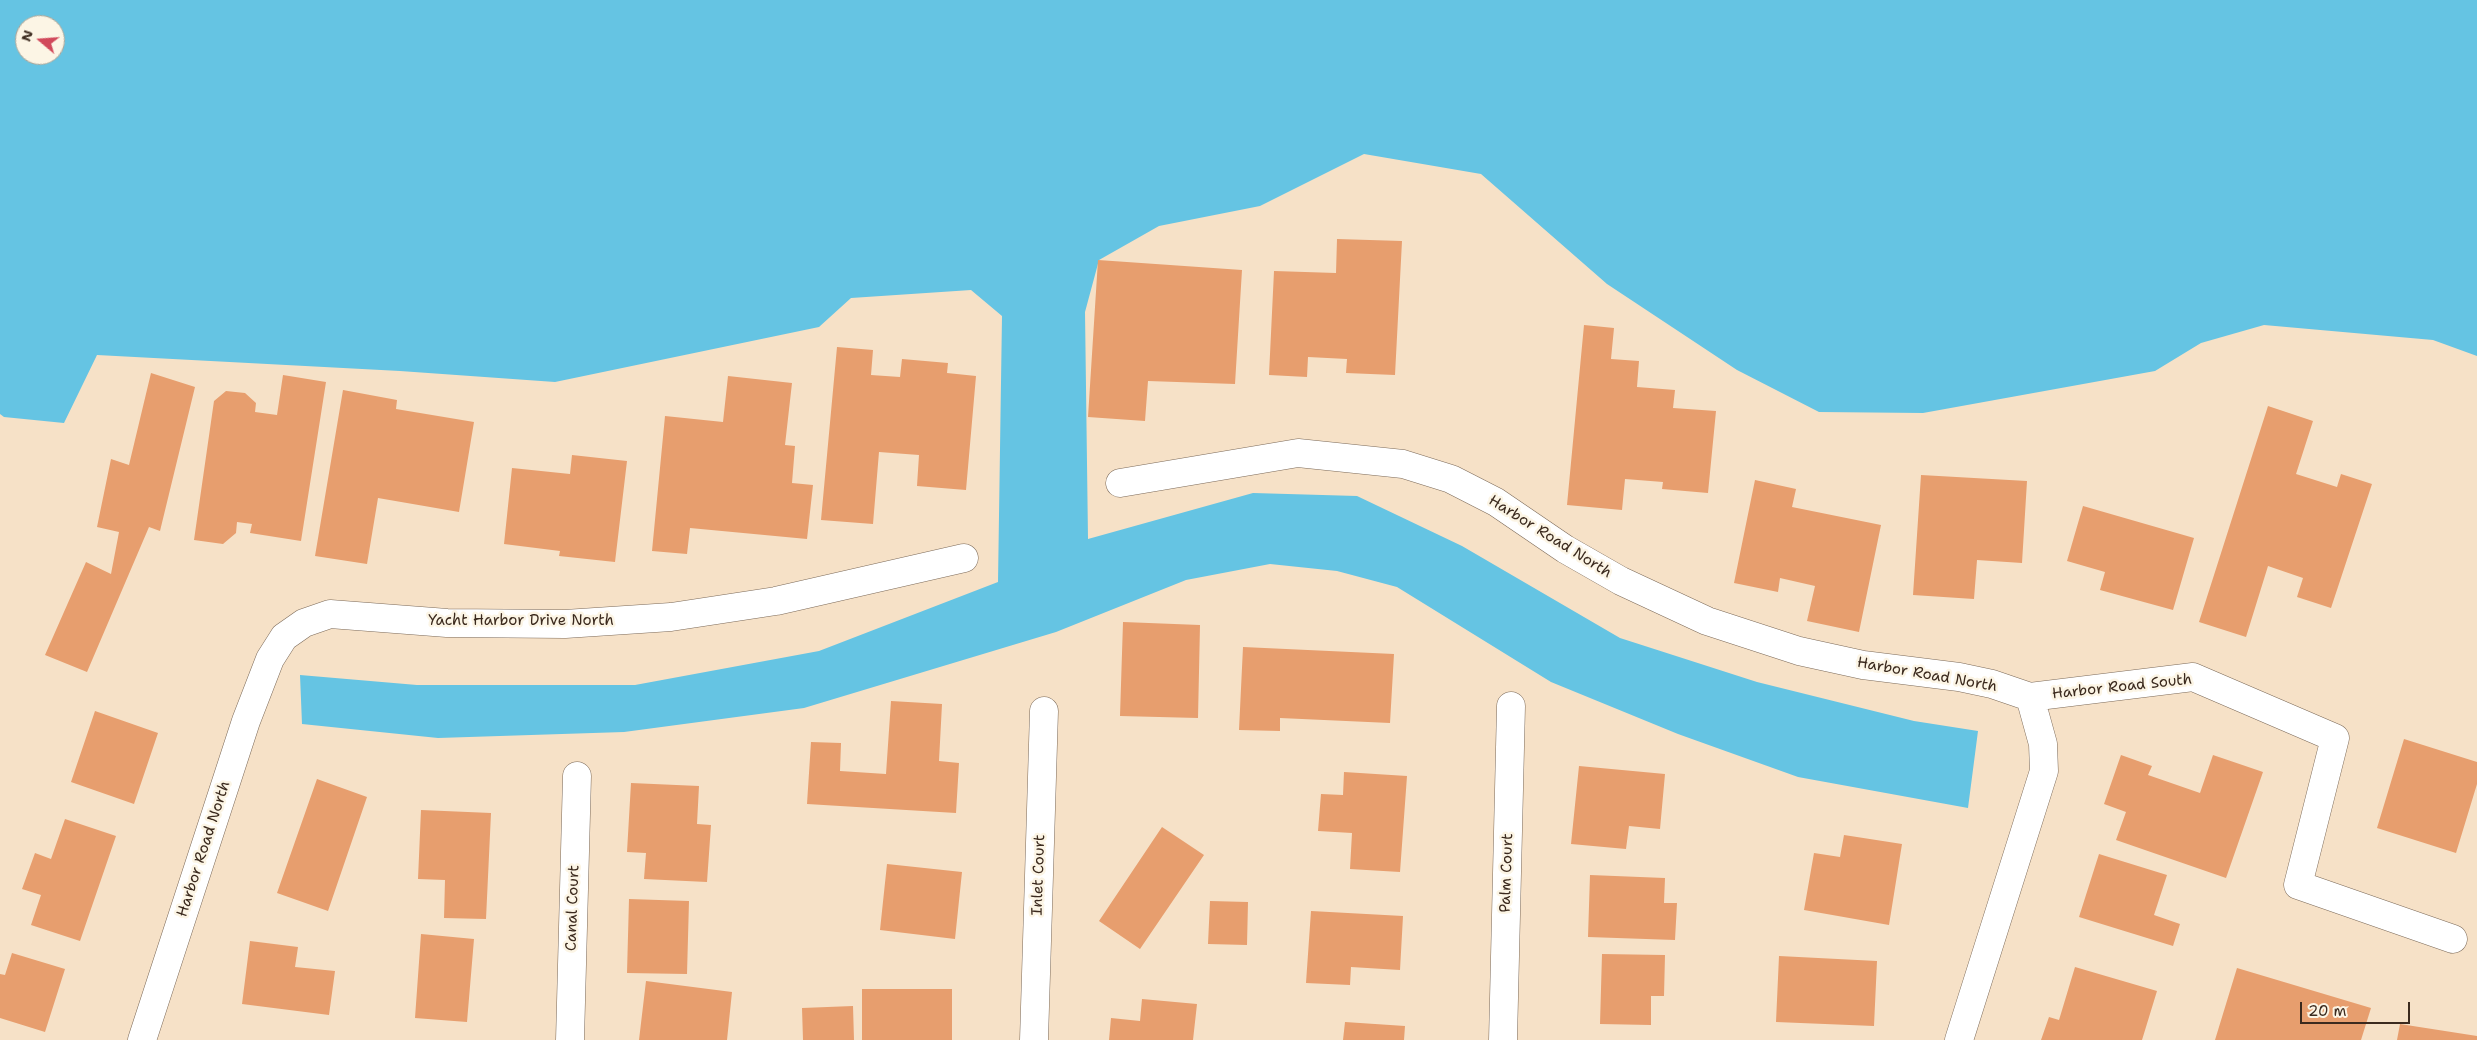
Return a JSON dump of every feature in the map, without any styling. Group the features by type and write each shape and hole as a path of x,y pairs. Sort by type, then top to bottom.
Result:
{"street":[{"name":"Harbor Road North","path":"1120,482 1298,453 1403,464 1451,480 1496,502 1565,549 1621,581 1707,620 1800,651 1863,665 1984,682 2030,697"},
{"name":"Yacht Harbor Drive North","path":"270,659 284,637 304,623 330,614 457,623 565,624 672,617 776,601 964,558"},
{"name":"Harbor Road North","path":"142,1040 246,721 270,659"},
{"name":"Harbor Road South","path":"1959,1040 2044,771 2043,744 2030,697 2193,677 2335,738 2298,885 2453,939"},
{"name":"Palm Court","path":"1502,1040 1511,706"},
{"name":"Inlet Court","path":"1034,1040 1044,711"},
{"name":"Canal Court","path":"570,1040 577,776"}],"water":[{"path":"0,0 2477,0 2477,356 2433,340 2264,325 2201,343 2155,371 1923,413 1819,412 1737,370 1607,284 1481,174 1364,154 1260,206 1159,226 1099,260 1085,312 1088,539 1253,493 1357,496 1462,546 1620,638 1757,682 1914,721 1978,731 1968,808 1798,777 1678,734 1551,682 1397,587 1337,571 1270,564 1186,580 1056,632 804,708 624,732 438,738 302,724 300,675 417,685 635,685 819,651 998,582 1002,316 971,290 851,298 819,327 555,382 400,371 97,355 64,423 4,417 0,414"}],"building":[{"path":"1337,239 1402,241 1395,375 1346,373 1347,359 1308,357 1307,377 1269,375 1274,271 1336,273"},
{"path":"1098,260 1242,270 1235,384 1148,381 1145,421 1088,417"},
{"path":"1584,325 1614,328 1611,359 1639,361 1637,387 1675,390 1673,408 1716,411 1708,493 1662,489 1663,482 1625,479 1622,510 1567,505"},
{"path":"837,347 873,350 871,375 900,377 902,359 948,363 947,373 976,376 966,490 917,486 919,455 879,452 873,524 821,520"},
{"path":"151,373 195,387 160,531 149,527 87,672 45,655 86,562 111,574 119,532 97,527 111,459 129,465"},
{"path":"283,375 326,382 301,541 250,533 252,524 237,522 236,533 223,544 194,540 214,401 226,391 245,393 256,403 255,412 277,415"},
{"path":"728,376 792,383 785,445 795,446 792,483 813,485 807,539 690,528 687,554 652,551 665,416 723,422"},
{"path":"343,390 397,400 396,409 474,422 459,512 378,498 367,564 315,556"},
{"path":"2268,406 2313,421 2296,474 2337,487 2341,474 2372,484 2331,608 2297,597 2303,578 2268,566 2246,637 2199,622"},
{"path":"572,455 627,461 615,562 559,556 560,551 504,544 512,468 570,474"},
{"path":"1921,475 2027,481 2022,563 1977,560 1974,599 1913,595"},
{"path":"1755,480 1796,489 1792,507 1881,525 1859,632 1807,621 1815,586 1780,578 1778,592 1734,583"},
{"path":"2083,506 2194,538 2173,610 2100,590 2105,572 2067,561"},
{"path":"1123,622 1200,625 1198,718 1120,716"},
{"path":"1243,647 1394,654 1390,723 1280,718 1280,731 1239,730"},
{"path":"891,701 942,704 939,761 959,763 956,813 807,804 811,742 841,743 840,771 886,774"},
{"path":"95,711 158,733 134,804 71,782"},
{"path":"2404,739 2477,762 2477,784 2456,853 2377,828"},
{"path":"2121,755 2152,766 2148,775 2200,793 2213,755 2263,772 2226,878 2116,840 2126,812 2104,804"},
{"path":"1579,766 1665,774 1660,829 1629,826 1626,849 1571,844"},
{"path":"1344,772 1407,776 1400,872 1350,869 1352,833 1318,831 1321,794 1343,795"},
{"path":"317,779 367,797 328,911 277,893"},
{"path":"631,783 699,786 697,824 711,825 707,882 644,879 646,853 627,852"},
{"path":"421,810 491,813 486,919 444,918 445,880 418,879"},
{"path":"65,819 116,836 80,941 31,925 41,895 22,889 35,853 51,859"},
{"path":"1162,827 1204,855 1140,949 1099,921"},
{"path":"1844,835 1902,844 1889,925 1804,910 1814,853 1840,857"},
{"path":"2099,854 2167,875 2154,915 2180,924 2173,946 2079,917"},
{"path":"887,864 962,872 955,939 880,930"},
{"path":"1590,875 1665,878 1664,903 1677,903 1675,940 1588,937"},
{"path":"629,899 689,901 687,974 627,973"},
{"path":"1210,901 1248,902 1247,945 1208,944"},
{"path":"1311,911 1403,916 1400,970 1351,967 1350,985 1306,983"},
{"path":"421,934 474,939 467,1022 415,1018"},
{"path":"250,941 298,947 295,967 335,971 329,1015 242,1004"},
{"path":"12,953 65,969 45,1032 0,1018 0,974 5,975"},
{"path":"1602,954 1665,955 1664,996 1651,996 1651,1025 1600,1024"},
{"path":"1779,956 1877,961 1874,1026 1776,1022"},
{"path":"2075,967 2157,991 2142,1040 2041,1040 2049,1017 2059,1020"},
{"path":"2237,968 2371,1008 2361,1040 2215,1040"},
{"path":"646,981 732,992 727,1040 639,1040"},
{"path":"862,989 952,989 952,1040 862,1040"},
{"path":"1142,999 1197,1004 1193,1040 1109,1040 1111,1018 1140,1021"},
{"path":"853,1006 854,1040 803,1040 802,1008"},
{"path":"1345,1022 1405,1026 1404,1040 1343,1040"},
{"path":"2400,1024 2477,1036 2477,1040 2397,1040"}]}
